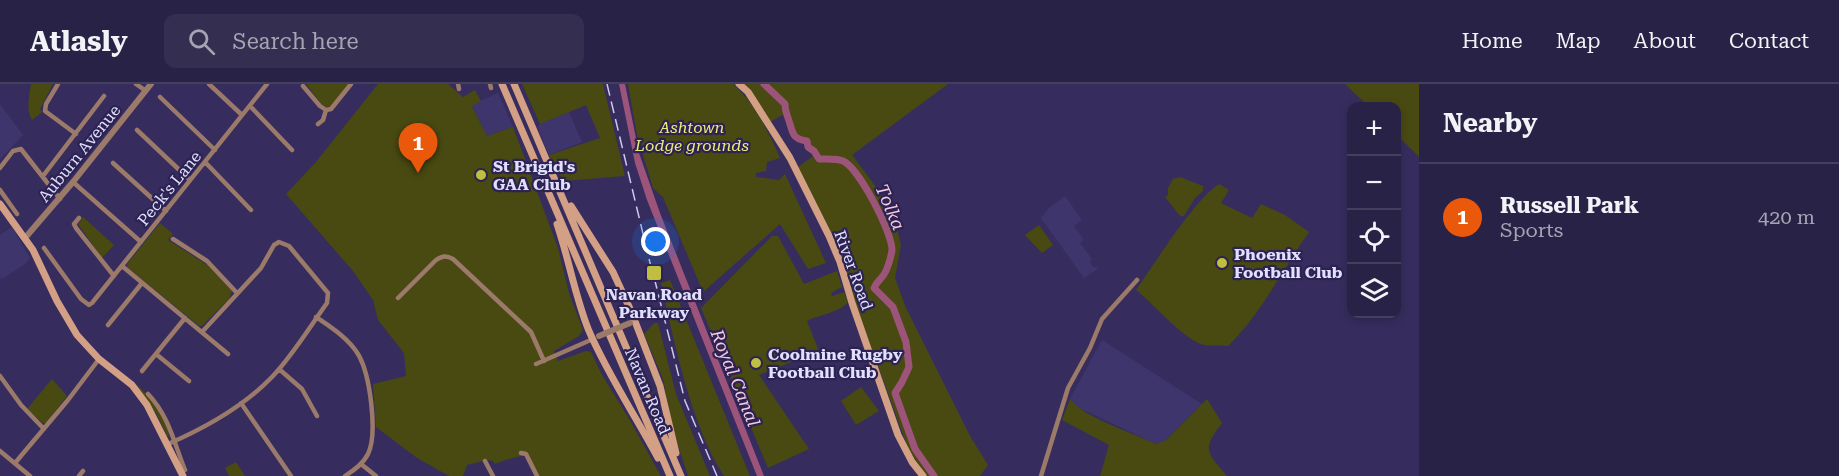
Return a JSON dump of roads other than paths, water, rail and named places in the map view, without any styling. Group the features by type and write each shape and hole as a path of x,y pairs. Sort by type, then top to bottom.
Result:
{"main road":[{"name":"Navan Road","path":"502,84 669,476"},
{"name":"Navan Road","path":"514,84 683,476"},
{"name":"River Road","path":"739,84 748,92 790,158 829,236 840,262 898,435 912,462 923,476"},
{"path":"533,159 561,236 577,297 607,369 669,476"},
{"path":"548,164 576,215 613,272 660,386 668,427 683,476"},
{"path":"0,204 26,238 39,260 67,320 86,346 132,385 141,396 171,443 184,473"}],"street":[{"path":"58,84 46,104 45,111 76,134"},
{"path":"136,84 146,91"},
{"name":"Auburn Avenue","path":"26,238 60,199 151,84"},
{"name":"Peck's Lane","path":"44,248 75,292 89,305 92,303 267,84"},
{"path":"326,110 331,109 351,84"},
{"path":"212,85 242,115"},
{"path":"303,86 326,110"},
{"path":"43,176 104,96"},
{"path":"160,97 215,150"},
{"path":"250,106 292,150"},
{"path":"318,124 323,120 326,110"},
{"path":"137,130 190,180"},
{"path":"0,168 14,151 21,149 60,199"},
{"path":"205,162 251,210"},
{"path":"113,163 166,211"},
{"path":"73,182 141,242"},
{"path":"0,190 17,214"},
{"path":"79,218 75,223 76,228 114,276"},
{"path":"173,239 207,261 237,293"},
{"path":"148,394 166,417 171,443 204,427 241,403 270,380 327,303 328,293 285,243 279,242 274,245 261,268 202,332"},
{"path":"398,298 436,260 448,256 531,332 544,361"},
{"path":"122,266 228,354"},
{"path":"1041,476 1068,388 1090,348 1102,319 1137,280"},
{"path":"108,325 142,283"},
{"path":"316,317 339,333 354,349 360,359 369,386 372,436 370,451 361,464 345,476"},
{"path":"142,371 185,318"},
{"path":"536,364 633,322"},
{"path":"156,354 189,381"},
{"path":"15,463 99,359"},
{"path":"279,369 302,389 317,416"},
{"path":"0,376 21,405 44,429"},
{"path":"241,403 291,476"},
{"path":"0,451 30,476"},
{"path":"521,453 527,456 537,476"},
{"path":"488,463 493,476"},
{"path":"361,464 376,476"},
{"path":"79,476 84,471"}],"waterway":[{"name":"Tolka","path":"764,84 785,104 795,136 807,141 808,147 819,159 840,160 850,166 866,187 887,229 892,250 890,260 886,272 874,288 893,307 906,342 909,367 895,393 915,449 934,476"}],"railway":[{"path":"607,84 651,267"},
{"path":"654,277 685,401 717,476"}],"place":[{"name":"Russell Park","path":"418,173"},
{"name":"St Brigid's GAA Club","path":"481,175"},
{"name":"Phoenix Football Club","path":"1222,263"},
{"name":"Navan Road Parkway","path":"654,273"},
{"name":"Coolmine Rugby Football Club","path":"756,363"}],"park label":[{"name":"Ashtown Lodge grounds","path":"692,136"}],"water label":[{"name":"Royal Canal","path":"735,378"}]}
